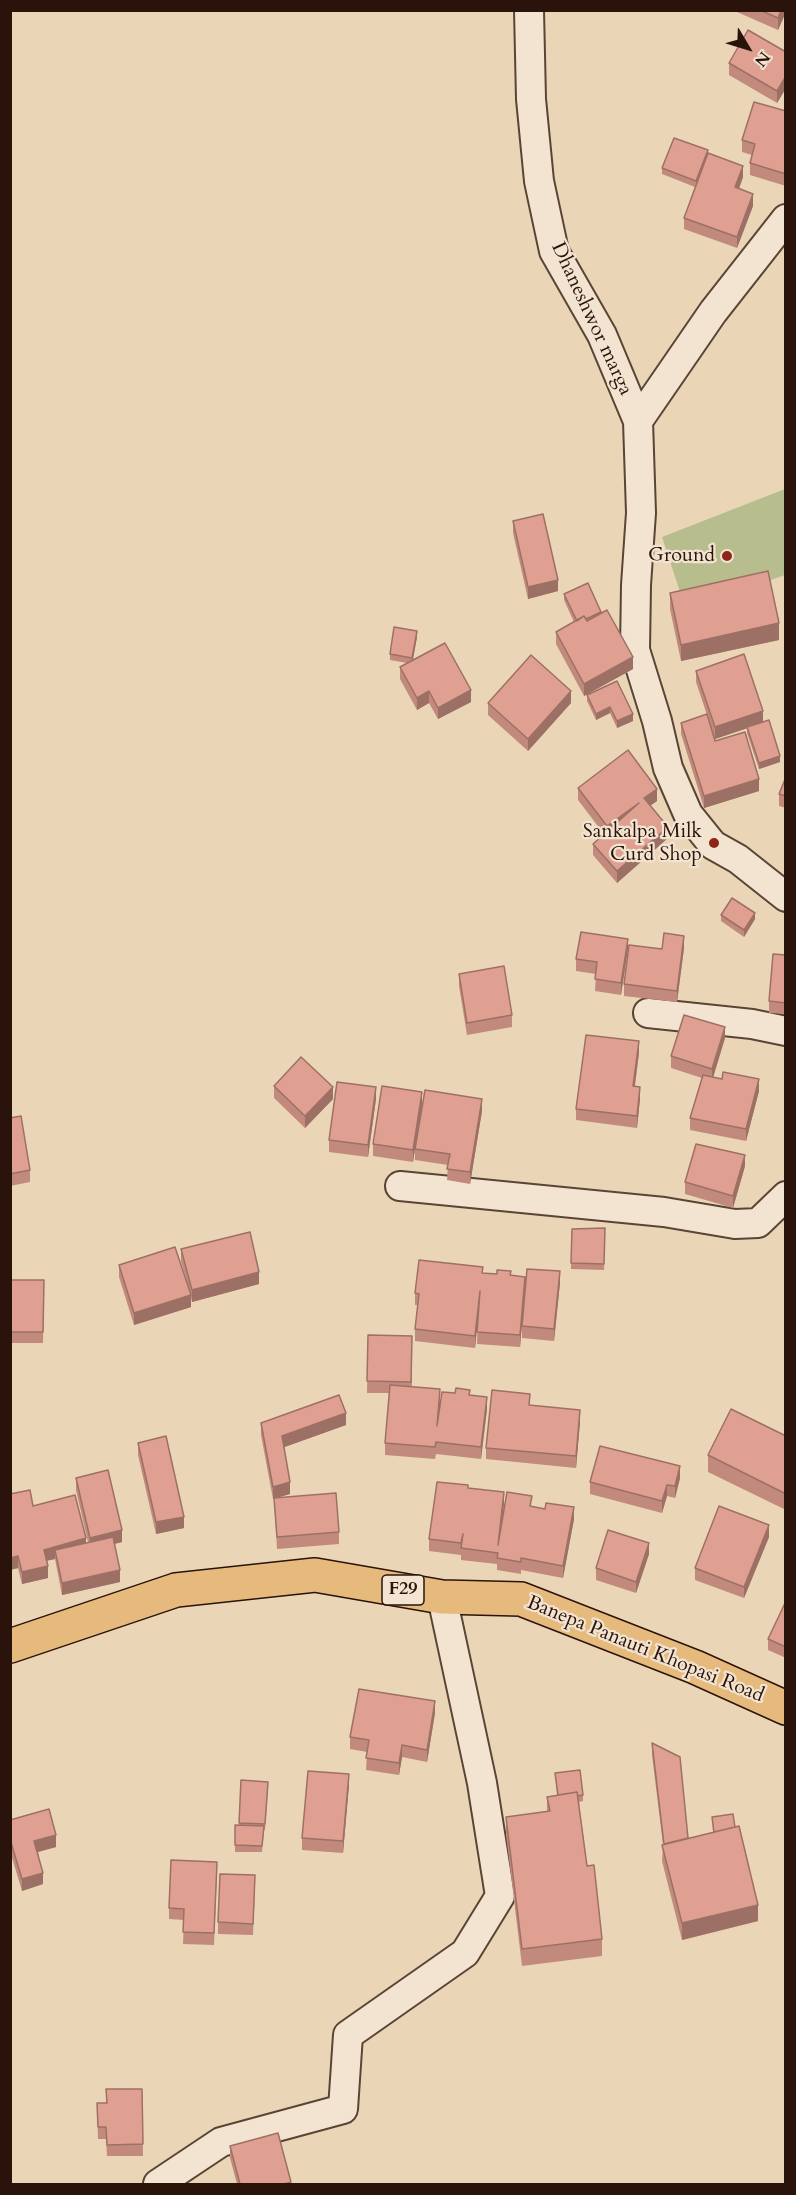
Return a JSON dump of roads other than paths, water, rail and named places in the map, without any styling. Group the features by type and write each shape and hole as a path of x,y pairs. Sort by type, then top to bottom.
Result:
{"main road":[{"name":"Banepa Panauti Khopasi Road","path":"10,1646 176,1590 315,1575 442,1597 521,1599 695,1667 786,1708"}],"street":[{"name":"Dhaneshwor marga","path":"529,10 531,99 540,181 554,250 602,335 638,422 641,513 636,585 635,650 657,721 668,768 688,814 713,845 738,859 786,897"},
{"path":"638,422 713,312 786,219"},
{"path":"648,1013 752,1024 786,1032"},
{"path":"400,1186 653,1210 735,1224 758,1223 786,1196"},
{"path":"158,2184 221,2142 343,2109 348,2035 465,1953 500,1896 482,1784 442,1597"}],"place":[{"name":"Ground","path":"727,556"},
{"name":"Sankalpa Milk Curd Shop","path":"714,843"}]}
